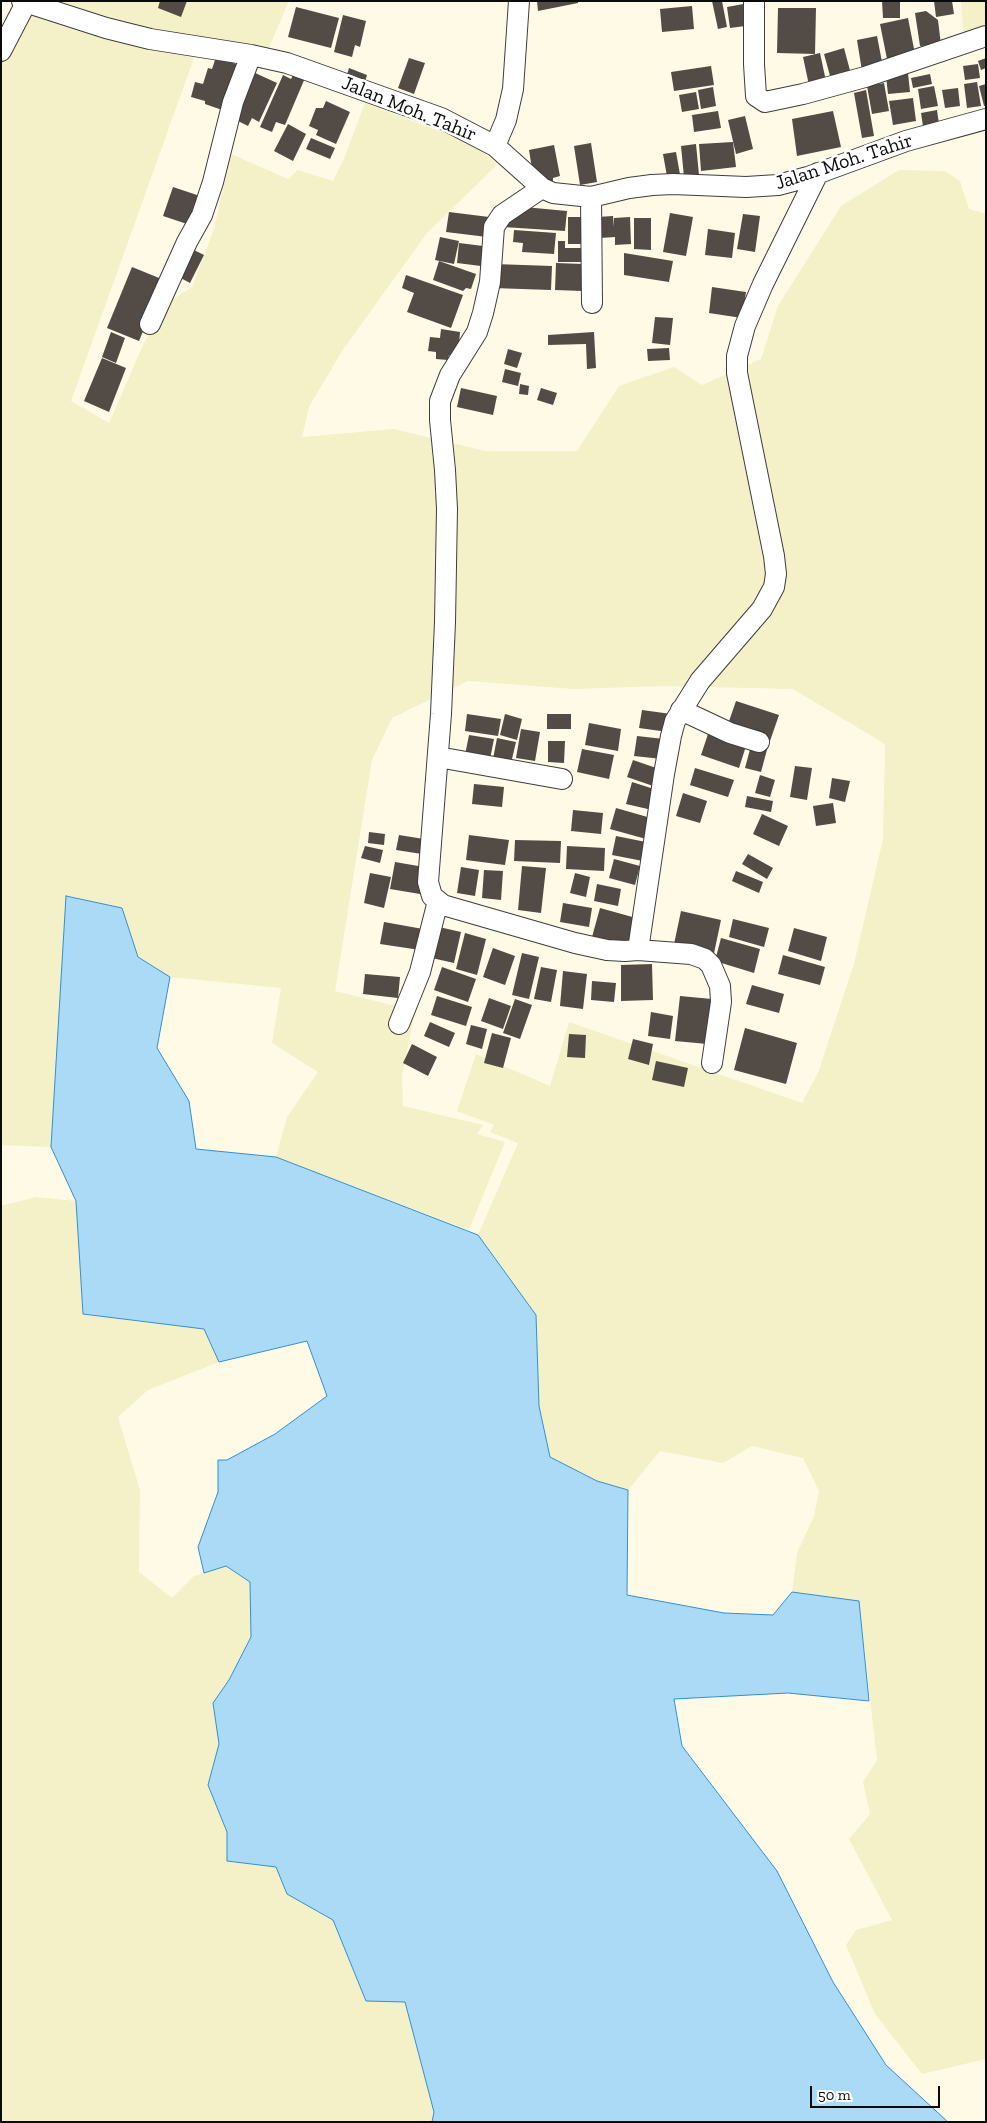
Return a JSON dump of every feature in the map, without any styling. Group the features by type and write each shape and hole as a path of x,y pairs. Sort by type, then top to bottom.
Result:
{"street":[{"path":"495,146 506,120 513,89 519,1"},
{"path":"754,1 756,96 765,102 865,78 986,36"},
{"path":"1,51 24,2"},
{"name":"Jalan Moh. Tahir","path":"24,2 141,37 251,55 287,63 441,118 495,146 542,188 553,193 591,197 629,188 666,185 762,187 793,182 906,141 986,119"},
{"path":"150,324 187,242 202,215 213,182 233,102 251,55"},
{"path":"638,950 671,736 680,710 700,681 762,609 774,587 776,574 774,556 737,373 737,356 745,326 763,284 818,173"},
{"path":"542,188 502,214 494,227 490,282 483,313 477,332 450,375 440,401 445,470 444,663 428,872 429,889 438,901 451,907 575,943 607,950 691,954 705,959 711,965 720,986 721,1002 712,1062"},
{"path":"591,197 592,303"},
{"path":"680,710 730,733 759,742"},
{"path":"438,757 562,779"},
{"path":"399,1024 420,972 438,901"}],"shaded area":[{"path":"32,1 289,1 265,57"},
{"path":"961,1 986,1 986,42 964,48"},
{"path":"13,9 194,58 71,401 109,423 144,343 166,304 192,287 214,229 231,154 288,179 298,170 333,181 343,161 365,103 471,143 498,164 427,233 342,351 309,407 302,437 394,429 485,451 577,451 619,386 674,367 702,385 761,359 778,306 841,206 899,170 945,171 960,181 969,209 986,214 986,2059 922,2074 875,2014 846,1945 856,1930 892,1920 849,1839 870,1814 863,1782 877,1760 859,1602 792,1592 797,1553 814,1516 819,1491 803,1458 752,1446 723,1463 660,1451 628,1490 597,1481 550,1457 539,1406 536,1315 478,1235 518,1143 490,1132 494,1125 457,1111 476,1054 550,1086 569,1022 802,1103 818,1073 854,964 883,839 885,744 793,689 663,686 574,689 468,681 392,718 372,760 335,991 415,1011 402,1076 403,1106 483,1125 477,1134 505,1142 469,1230 276,1157 287,1117 318,1072 272,1043 281,988 170,977 138,957 122,908 67,896 51,1147 1,1145 1,34"},
{"path":"36,1197 76,1201 83,1314 205,1329 219,1362 148,1390 118,1417 140,1490 139,1572 172,1598 194,1576 226,1566 250,1582 251,1637 229,1680 213,1703 219,1744 208,1785 227,1832 227,1861 276,1866 287,1894 333,1920 366,2001 405,2002 434,2112 432,2122 1,2122 1,1206"}],"water":[{"path":"66,896 122,908 138,957 170,977 157,1048 189,1101 196,1149 276,1157 478,1235 536,1315 539,1406 550,1457 597,1481 628,1490 627,1595 724,1613 773,1615 792,1592 859,1601 869,1701 788,1693 674,1699 682,1746 777,1871 833,1982 886,2065 948,2122 432,2122 434,2112 405,2002 366,2001 333,1920 287,1894 276,1867 227,1861 227,1832 208,1785 219,1744 213,1703 229,1680 251,1637 250,1582 226,1566 204,1573 198,1547 218,1492 218,1460 227,1460 275,1434 327,1396 307,1341 219,1362 204,1329 83,1314 76,1201 51,1147"}],"building":[{"path":"160,1 187,1 181,17 158,8"},
{"path":"537,1 578,1 578,3 538,11"},
{"path":"712,1 722,1 727,27 718,29"},
{"path":"882,1 900,1 900,18 883,18"},
{"path":"934,1 952,1 954,14 936,17"},
{"path":"749,3 753,25 730,28 727,7"},
{"path":"692,6 694,29 662,32 660,9"},
{"path":"296,7 339,18 331,48 288,37"},
{"path":"778,8 816,8 815,54 777,53"},
{"path":"926,11 938,20 941,45 920,46 915,13"},
{"path":"343,15 366,21 360,47 355,45 352,57 334,52"},
{"path":"908,18 915,54 887,59 880,24"},
{"path":"877,36 883,67 862,71 857,40"},
{"path":"844,48 852,78 832,83 824,54"},
{"path":"820,53 827,86 810,90 803,57"},
{"path":"216,57 239,65 225,111 205,104 205,101 191,97 195,82 203,84 208,68 212,69"},
{"path":"409,58 425,63 414,94 398,88"},
{"path":"986,58 986,68 981,70 978,61"},
{"path":"978,64 980,78 965,80 963,66"},
{"path":"711,66 714,85 674,91 671,72"},
{"path":"349,68 367,75 364,85 346,78"},
{"path":"253,72 277,83 259,122 252,118 248,126 232,118"},
{"path":"294,73 305,78 285,125 276,122 272,132 260,127 283,75 291,79"},
{"path":"908,73 910,92 888,94 886,76"},
{"path":"930,74 932,84 913,88 911,78"},
{"path":"977,82 981,106 967,108 964,84"},
{"path":"884,83 889,111 872,114 867,86"},
{"path":"986,84 986,106 984,106 979,86"},
{"path":"934,86 938,106 921,109 918,89"},
{"path":"713,87 716,106 701,109 698,90"},
{"path":"958,88 960,106 945,108 942,90"},
{"path":"866,90 874,136 862,138 854,93"},
{"path":"696,92 699,109 682,112 679,95"},
{"path":"913,98 916,121 893,125 889,101"},
{"path":"326,101 350,112 336,144 316,135 318,130 309,126 316,108 323,108"},
{"path":"937,110 940,131 924,133 921,113"},
{"path":"718,111 721,128 694,132 692,115"},
{"path":"833,111 841,147 797,156 792,119"},
{"path":"745,116 753,149 736,154 728,120"},
{"path":"288,124 306,134 293,161 274,151"},
{"path":"311,138 335,148 330,159 306,149"},
{"path":"733,142 736,167 701,171 699,144"},
{"path":"591,143 597,182 580,185 574,146"},
{"path":"696,144 699,175 684,177 681,146"},
{"path":"554,145 560,176 553,178 553,181 541,183 533,175 529,150"},
{"path":"676,152 681,180 668,182 663,154"},
{"path":"173,187 200,196 190,225 163,216"},
{"path":"524,207 567,211 565,231 503,227"},
{"path":"449,212 489,217 487,237 446,232"},
{"path":"670,213 693,217 686,256 663,252"},
{"path":"743,214 760,216 755,252 737,249"},
{"path":"613,216 614,227 614,218 630,217 631,244 615,245 615,237 600,238 598,217"},
{"path":"568,217 588,217 587,244 568,244"},
{"path":"634,218 651,218 651,250 634,249"},
{"path":"708,229 735,233 732,258 705,255"},
{"path":"514,230 556,233 554,254 522,252 523,243 513,242"},
{"path":"440,237 459,241 454,264 435,260"},
{"path":"558,241 565,241 565,248 585,248 584,262 558,262"},
{"path":"459,243 483,246 481,266 457,263"},
{"path":"188,247 204,255 190,283 175,275"},
{"path":"624,253 673,261 669,282 624,275"},
{"path":"439,261 476,274 471,289 466,288 463,291 433,280"},
{"path":"556,263 583,264 582,291 555,290"},
{"path":"494,264 552,266 551,290 493,288"},
{"path":"132,267 164,280 139,341 107,328"},
{"path":"406,275 463,295 451,328 407,312 414,293 402,288"},
{"path":"712,287 746,292 742,318 709,313"},
{"path":"655,317 673,318 670,345 652,343"},
{"path":"441,329 460,332 458,356 449,355 448,360 436,359 436,352 428,351 430,337 440,338"},
{"path":"111,332 125,338 116,363 102,357"},
{"path":"594,332 596,368 587,369 586,344 548,345 548,335"},
{"path":"669,348 670,360 648,361 647,349"},
{"path":"508,349 522,353 517,368 504,364"},
{"path":"102,358 126,368 109,412 84,401"},
{"path":"505,369 521,373 518,386 502,382"},
{"path":"520,384 529,386 528,395 519,394"},
{"path":"461,388 497,396 493,415 457,407"},
{"path":"541,388 557,393 553,405 537,400"},
{"path":"736,701 779,715 770,741 727,727"},
{"path":"642,710 671,714 668,732 639,728"},
{"path":"467,714 501,719 498,736 465,731"},
{"path":"505,714 522,719 517,740 500,735"},
{"path":"547,714 571,714 571,729 547,729"},
{"path":"589,723 621,729 618,751 585,745"},
{"path":"521,729 540,732 535,761 516,758"},
{"path":"708,734 746,746 739,768 701,755"},
{"path":"469,735 494,739 490,759 465,755"},
{"path":"637,736 664,739 662,759 634,756"},
{"path":"497,738 516,742 511,763 493,759"},
{"path":"548,741 565,741 564,763 548,762"},
{"path":"752,742 768,746 761,772 745,768"},
{"path":"582,749 614,755 609,779 577,772"},
{"path":"633,760 662,770 656,787 627,777"},
{"path":"795,766 812,768 807,800 790,797"},
{"path":"695,768 734,780 728,797 690,785"},
{"path":"760,775 775,780 770,797 755,793"},
{"path":"832,778 850,781 845,802 829,798"},
{"path":"632,782 657,790 652,810 626,804"},
{"path":"474,784 504,787 502,807 472,804"},
{"path":"683,793 707,801 700,823 676,816"},
{"path":"747,796 773,801 771,812 745,807"},
{"path":"833,803 836,823 816,826 813,806"},
{"path":"616,808 651,818 646,839 610,829"},
{"path":"573,810 603,813 601,834 571,831"},
{"path":"762,814 788,826 779,846 753,834"},
{"path":"369,832 385,834 384,845 368,843"},
{"path":"399,835 424,839 422,854 396,850"},
{"path":"469,835 509,840 505,865 466,860"},
{"path":"616,836 651,843 648,862 612,855"},
{"path":"515,840 561,841 560,863 514,861"},
{"path":"365,846 383,850 380,863 361,858"},
{"path":"567,846 605,848 604,871 566,869"},
{"path":"748,854 773,868 767,879 742,864"},
{"path":"614,859 640,866 635,885 609,878"},
{"path":"395,862 424,867 420,894 390,889"},
{"path":"522,866 546,868 541,913 518,910"},
{"path":"461,867 479,870 475,896 457,893"},
{"path":"484,870 503,871 501,900 482,898"},
{"path":"736,871 763,882 759,893 732,881"},
{"path":"370,873 391,877 384,908 364,903"},
{"path":"575,873 590,877 586,897 570,893"},
{"path":"597,884 621,889 618,906 594,901"},
{"path":"563,903 592,908 589,927 560,922"},
{"path":"600,908 636,918 627,947 592,937"},
{"path":"681,911 721,920 713,958 673,949"},
{"path":"733,919 769,928 764,947 729,937"},
{"path":"384,922 423,929 420,950 380,944"},
{"path":"439,927 461,932 454,963 432,958"},
{"path":"794,928 827,937 821,961 788,951"},
{"path":"465,933 486,939 477,975 456,969"},
{"path":"721,938 760,949 754,973 715,961"},
{"path":"493,948 515,956 505,985 483,977"},
{"path":"522,953 539,957 529,999 512,995"},
{"path":"783,955 825,967 820,985 778,974"},
{"path":"652,964 653,1000 621,1001 621,965"},
{"path":"442,967 476,979 468,1002 434,990"},
{"path":"541,967 557,970 551,1002 534,999"},
{"path":"563,971 587,974 583,1009 560,1006"},
{"path":"365,974 400,977 398,998 363,994"},
{"path":"592,981 616,983 614,1002 591,1000"},
{"path":"752,985 784,994 779,1013 746,1004"},
{"path":"437,996 472,1007 466,1026 431,1015"},
{"path":"680,996 712,999 707,1044 675,1041"},
{"path":"489,998 511,1006 503,1029 481,1021"},
{"path":"515,999 532,1005 520,1039 503,1033"},
{"path":"651,1012 673,1016 670,1039 648,1036"},
{"path":"430,1022 455,1033 449,1047 424,1036"},
{"path":"471,1025 487,1029 482,1049 466,1044"},
{"path":"745,1028 797,1043 786,1084 734,1070"},
{"path":"492,1033 511,1038 503,1068 484,1063"},
{"path":"569,1034 586,1035 585,1058 567,1057"},
{"path":"633,1039 653,1044 649,1065 628,1059"},
{"path":"412,1044 437,1057 428,1076 403,1063"},
{"path":"656,1061 688,1068 684,1087 652,1080"}]}
